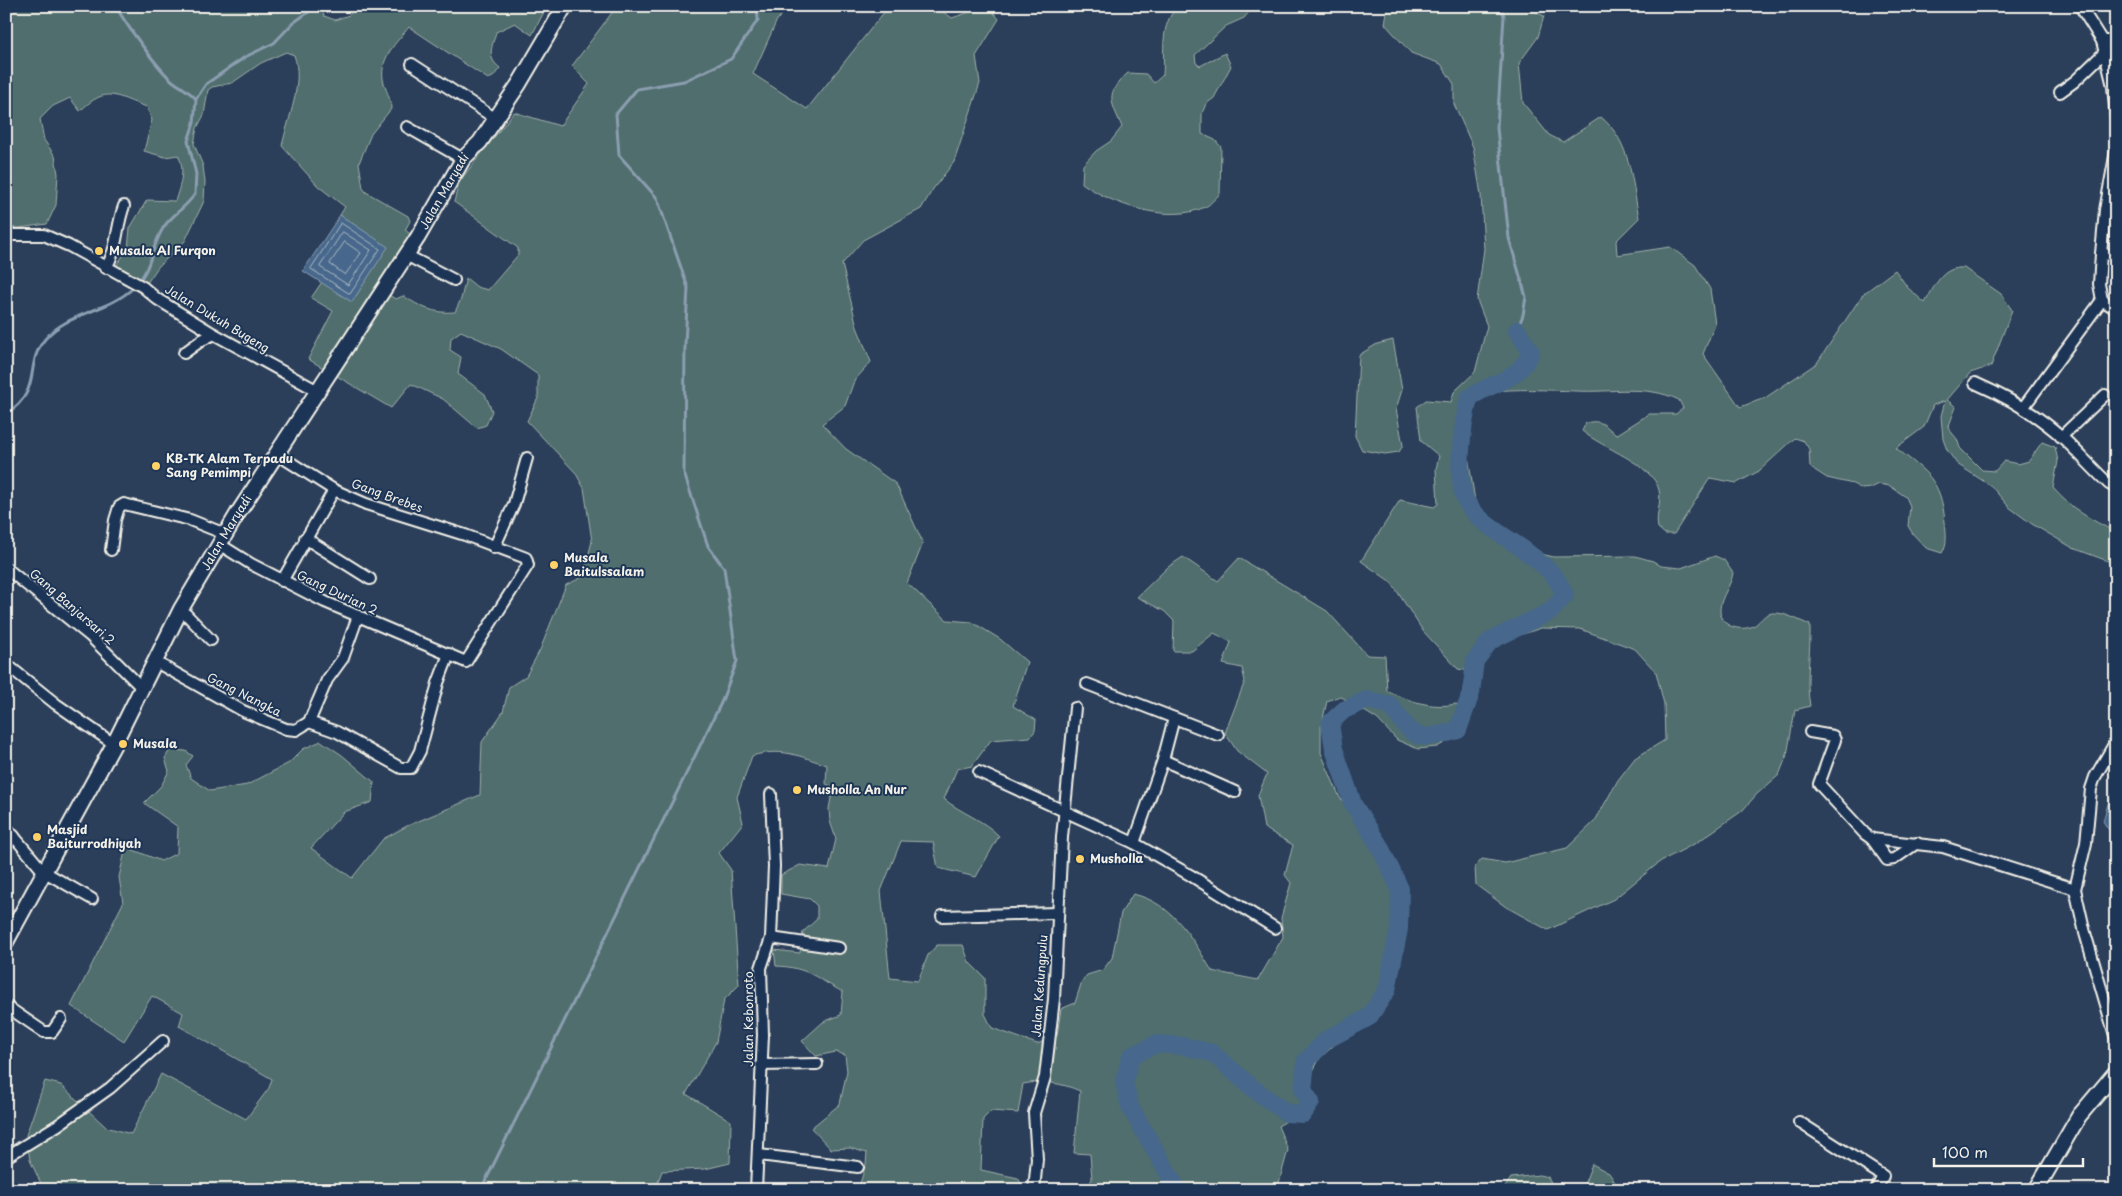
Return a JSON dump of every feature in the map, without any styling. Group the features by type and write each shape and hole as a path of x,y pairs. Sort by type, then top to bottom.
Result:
{"street":[{"name":"Jalan Maryadi","path":"6,942 43,871 114,744 181,610 222,539 316,390 406,255 463,159 480,142 519,84 565,6"},
{"path":"2080,6 2102,41 2113,86 2116,119"},
{"path":"2102,41 2116,41"},
{"path":"2060,92 2075,81 2105,52"},
{"path":"412,64 496,119"},
{"path":"407,127 463,159"},
{"path":"2116,151 2104,210 2099,284 2102,300 2116,309"},
{"path":"106,268 116,248 120,217 124,206"},
{"path":"2104,210 2116,209"},
{"name":"Jalan Dukuh Bugeng","path":"6,235 44,235 69,246 143,287 157,299 214,334 316,390"},
{"path":"2101,254 2116,254"},
{"path":"406,255 454,280"},
{"path":"2023,408 2102,300"},
{"path":"184,353 214,334"},
{"path":"1975,383 2023,408 2061,437 2109,484 2116,488"},
{"path":"2061,437 2105,395"},
{"name":"Gang Brebes","path":"277,454 334,490 392,513 465,535 494,548 526,558 528,565 468,662 449,654"},
{"path":"494,548 514,504 527,458"},
{"path":"282,580 334,490"},
{"name":"Gang Durian 2","path":"111,550 115,520 119,507 124,504 190,520 222,539 282,580 358,616 449,654"},
{"path":"305,538 370,579"},
{"name":"Gang Banjarsari 2","path":"6,568 90,636 142,687"},
{"path":"181,610 211,640"},
{"path":"358,616 343,658 327,680 309,722 337,732 400,768 411,768 420,751 438,683 449,654"},
{"name":"Gang Nangka","path":"154,661 243,711 286,730 300,728 309,722"},
{"path":"6,664 56,704 114,744"},
{"path":"1087,684 1218,735"},
{"name":"Jalan Kedungpulu","path":"1034,1190 1036,1159 1034,1113 1044,1077 1054,1000 1057,913 1064,812 1075,708"},
{"path":"1134,843 1163,760 1174,718"},
{"path":"1810,732 1833,736 1835,740 1819,784 1864,834 1872,839 1887,860 1894,859 1917,843"},
{"path":"2116,741 2095,777 2091,789 2086,843 2075,889 2085,932 2116,1039"},
{"path":"1163,760 1234,792"},
{"path":"979,772 1134,843 1198,880 1274,928"},
{"name":"Jalan Kebonroto","path":"756,1190 763,1028 761,968 771,938 774,866 772,794"},
{"path":"6,827 43,871 92,899"},
{"path":"6,845 14,836"},
{"path":"1872,839 1942,847 2075,889"},
{"path":"942,916 1057,913"},
{"path":"771,938 839,948"},
{"path":"6,1006 44,1032 52,1032 61,1019"},
{"path":"6,1157 58,1125 110,1088 163,1040"},
{"path":"761,1065 817,1064"},
{"path":"2036,1190 2079,1116 2116,1072"},
{"path":"1799,1122 1883,1176 1876,1190"},
{"path":"759,1155 858,1167"}],"green space":[{"path":"6,6 321,6 324,16 335,20 349,15 358,6 547,6 532,35 515,23 496,32 491,52 493,60 500,68 493,77 488,79 409,27 390,50 384,64 383,79 391,109 371,134 359,163 363,188 366,192 408,216 410,221 405,230 422,243 397,281 390,296 396,299 403,296 428,309 440,312 455,312 461,299 466,278 477,287 488,290 518,255 518,248 454,202 459,182 514,112 560,126 589,84 572,66 614,10 631,6 790,6 777,20 753,74 807,109 889,6 935,6 952,18 988,6 999,19 976,56 980,83 954,162 933,189 921,209 863,240 842,264 857,327 871,362 854,381 845,406 822,424 846,449 896,484 923,543 907,583 947,620 972,622 1000,639 1027,662 1013,706 1036,720 1035,731 1030,737 991,740 972,766 957,769 944,799 986,825 999,836 976,877 938,868 933,842 901,841 881,891 890,978 918,981 928,955 937,945 963,945 969,962 985,978 985,1014 992,1028 1037,1044 1057,1036 1061,1009 1075,1003 1082,981 1087,975 1103,970 1112,958 1121,913 1133,894 1159,905 1170,914 1189,935 1212,971 1258,980 1283,937 1281,918 1291,883 1285,875 1293,845 1264,828 1258,795 1267,774 1237,751 1225,733 1245,681 1242,668 1223,664 1231,642 1214,633 1192,651 1173,651 1174,621 1164,611 1137,597 1168,567 1183,557 1218,581 1239,558 1327,611 1367,655 1385,656 1387,691 1429,705 1456,704 1466,712 1455,737 1437,747 1418,749 1397,740 1377,719 1340,696 1327,701 1321,727 1321,753 1340,798 1357,816 1373,823 1396,868 1404,898 1397,951 1388,992 1372,1018 1341,1039 1320,1058 1313,1071 1311,1090 1314,1103 1308,1116 1290,1119 1278,1126 1288,1150 1277,1190 1093,1190 1088,1186 1092,1179 1090,1154 1074,1153 1080,1091 1059,1084 1037,1082 1023,1084 1018,1113 991,1111 983,1119 981,1170 1018,1178 1022,1185 1021,1190 858,1190 866,1164 867,1153 850,1148 831,1149 811,1128 840,1104 847,1071 845,1055 836,1052 816,1056 802,1041 823,1022 841,1015 843,992 812,974 776,966 774,950 800,953 803,932 817,919 817,906 810,899 781,894 781,875 800,865 829,869 836,839 830,821 829,809 833,787 826,784 827,765 799,756 772,752 752,756 737,797 743,823 719,853 731,870 739,985 724,1000 716,1042 686,1094 731,1121 730,1163 705,1169 662,1171 655,1190 44,1190 30,1160 26,1135 45,1081 61,1085 106,1127 131,1134 161,1074 246,1119 269,1088 272,1079 179,1026 183,1013 152,996 124,1041 71,1006 123,903 119,877 126,847 161,861 177,853 178,827 144,803 161,786 169,771 165,758 170,750 186,751 193,756 186,765 191,778 210,791 247,785 289,763 303,749 321,741 342,755 374,782 372,802 344,812 311,848 352,878 383,839 407,826 480,795 482,742 503,712 509,687 526,676 540,650 566,585 583,577 592,541 584,488 575,472 527,421 538,398 538,375 501,349 461,331 451,338 450,350 461,357 458,374 485,394 492,411 486,425 477,428 443,399 411,384 391,408 308,359 333,311 311,298 322,282 352,302 387,247 340,215 345,207 318,186 282,146 296,89 297,66 294,55 286,52 261,63 232,83 212,87 208,90 204,115 197,128 194,144 203,166 205,182 204,201 185,241 158,267 140,293 109,275 128,249 130,228 147,200 175,201 182,172 178,155 165,157 144,151 152,120 147,107 112,95 98,98 80,111 70,98 53,106 40,119 44,140 55,156 58,174 56,205 47,224 19,228 6,227"},
{"path":"1178,6 1254,6 1244,18 1226,26 1195,55 1196,63 1200,66 1225,53 1231,66 1214,98 1206,104 1202,113 1202,134 1215,140 1221,147 1220,194 1207,206 1191,212 1175,214 1141,210 1125,205 1094,191 1082,183 1083,165 1096,151 1111,141 1122,127 1112,98 1115,87 1120,80 1128,73 1146,74 1154,83 1163,75 1165,30 1172,13"},
{"path":"1388,6 1523,6 1544,16 1538,37 1519,63 1523,103 1549,135 1563,142 1601,117 1619,138 1629,163 1639,218 1616,241 1617,255 1670,247 1695,265 1710,289 1715,324 1703,354 1740,407 1765,398 1817,363 1863,294 1895,270 1908,288 1925,303 1935,284 1944,274 1956,268 1964,268 2001,294 2012,310 1991,366 1970,373 1947,400 1956,407 1948,428 1957,439 1960,448 1982,470 1995,471 2004,461 2018,464 2029,461 2042,442 2055,447 2058,461 2053,488 2089,518 2114,531 2116,534 2116,564 2073,548 2032,524 2009,507 1991,486 1957,464 1947,450 1943,439 1941,416 1945,401 1933,405 1924,427 1896,448 1924,471 1936,486 1943,508 1946,530 1946,542 1942,553 1926,548 1913,534 1908,526 1910,506 1906,497 1890,486 1879,484 1871,488 1862,489 1853,484 1827,478 1810,467 1809,449 1804,441 1795,438 1759,471 1737,483 1710,478 1674,534 1665,534 1658,528 1657,518 1660,495 1655,481 1637,464 1582,431 1586,423 1599,422 1616,435 1649,414 1676,414 1683,408 1679,400 1654,392 1629,390 1520,390 1487,392 1475,405 1467,449 1475,501 1493,522 1545,555 1554,557 1635,556 1653,561 1661,566 1681,568 1715,556 1724,560 1733,573 1720,609 1723,620 1730,626 1735,628 1751,627 1770,613 1787,615 1810,625 1808,686 1810,706 1795,710 1787,755 1779,775 1757,794 1742,811 1696,843 1661,861 1614,899 1548,930 1506,907 1476,885 1475,867 1482,859 1505,863 1567,848 1595,821 1618,780 1635,758 1665,740 1664,704 1656,672 1635,649 1580,629 1541,628 1493,644 1476,672 1458,669 1423,631 1391,582 1361,561 1400,500 1434,507 1438,504 1436,469 1439,456 1421,441 1417,407 1426,400 1451,402 1454,392 1475,372 1487,326 1477,300 1484,249 1481,195 1473,147 1454,104 1454,84 1441,64 1411,53 1385,24"},
{"path":"1393,340 1402,390 1396,409 1403,445 1399,452 1385,454 1362,450 1355,436 1359,355 1377,344"},
{"path":"1592,1164 1609,1173 1620,1190 1582,1190"},
{"path":"1539,1175 1548,1177 1555,1190 1503,1190 1511,1178"}],"water":[{"path":"340,215 388,247 352,302 303,271"},
{"path":"2116,787 2116,834 2108,829 2103,821"}],"waterway":[{"path":"116,6 134,34 160,68 168,77 196,99"},
{"path":"196,99 206,84 245,57 274,43 293,23 317,6"},
{"path":"481,1190 721,703 737,661 724,568 708,546 684,473 685,344 688,288 657,198 619,155 616,114 637,89 684,81 731,59 758,20 757,6"},
{"path":"1501,6 1504,16 1497,128 1509,238 1526,297 1523,315 1517,330"},
{"path":"6,414 18,405 25,396 35,359 45,339 65,323 112,302 133,288 145,272 157,240 166,224 195,194 196,174 188,141 194,123 196,99"},
{"path":"1178,1190 1130,1107 1124,1082 1131,1056 1156,1044 1183,1046 1212,1053 1254,1089 1287,1113 1303,1114 1311,1102 1303,1090 1306,1061 1326,1040 1369,1017 1387,990 1399,929 1400,889 1379,845 1353,804 1334,749 1330,723 1344,710 1367,700 1390,705 1405,725 1418,735 1433,736 1458,730 1471,693 1475,661 1490,641 1551,611 1565,595 1558,581 1545,567 1521,547 1481,520 1469,506 1461,483 1462,437 1469,398 1512,375 1525,362 1531,352 1517,330"},
{"path":"943,1183 945,1190"}],"place":[{"name":"Musala Al Furqon","path":"99,251"},
{"name":"KB-TK Alam Terpadu Sang Pemimpi","path":"156,466"},
{"name":"Musala Baitulssalam","path":"554,565"},
{"name":"Musala","path":"123,744"},
{"name":"Musholla An Nur","path":"797,790"},
{"name":"Masjid Baiturrodhiyah","path":"37,837"},
{"name":"Musholla","path":"1080,859"}]}
